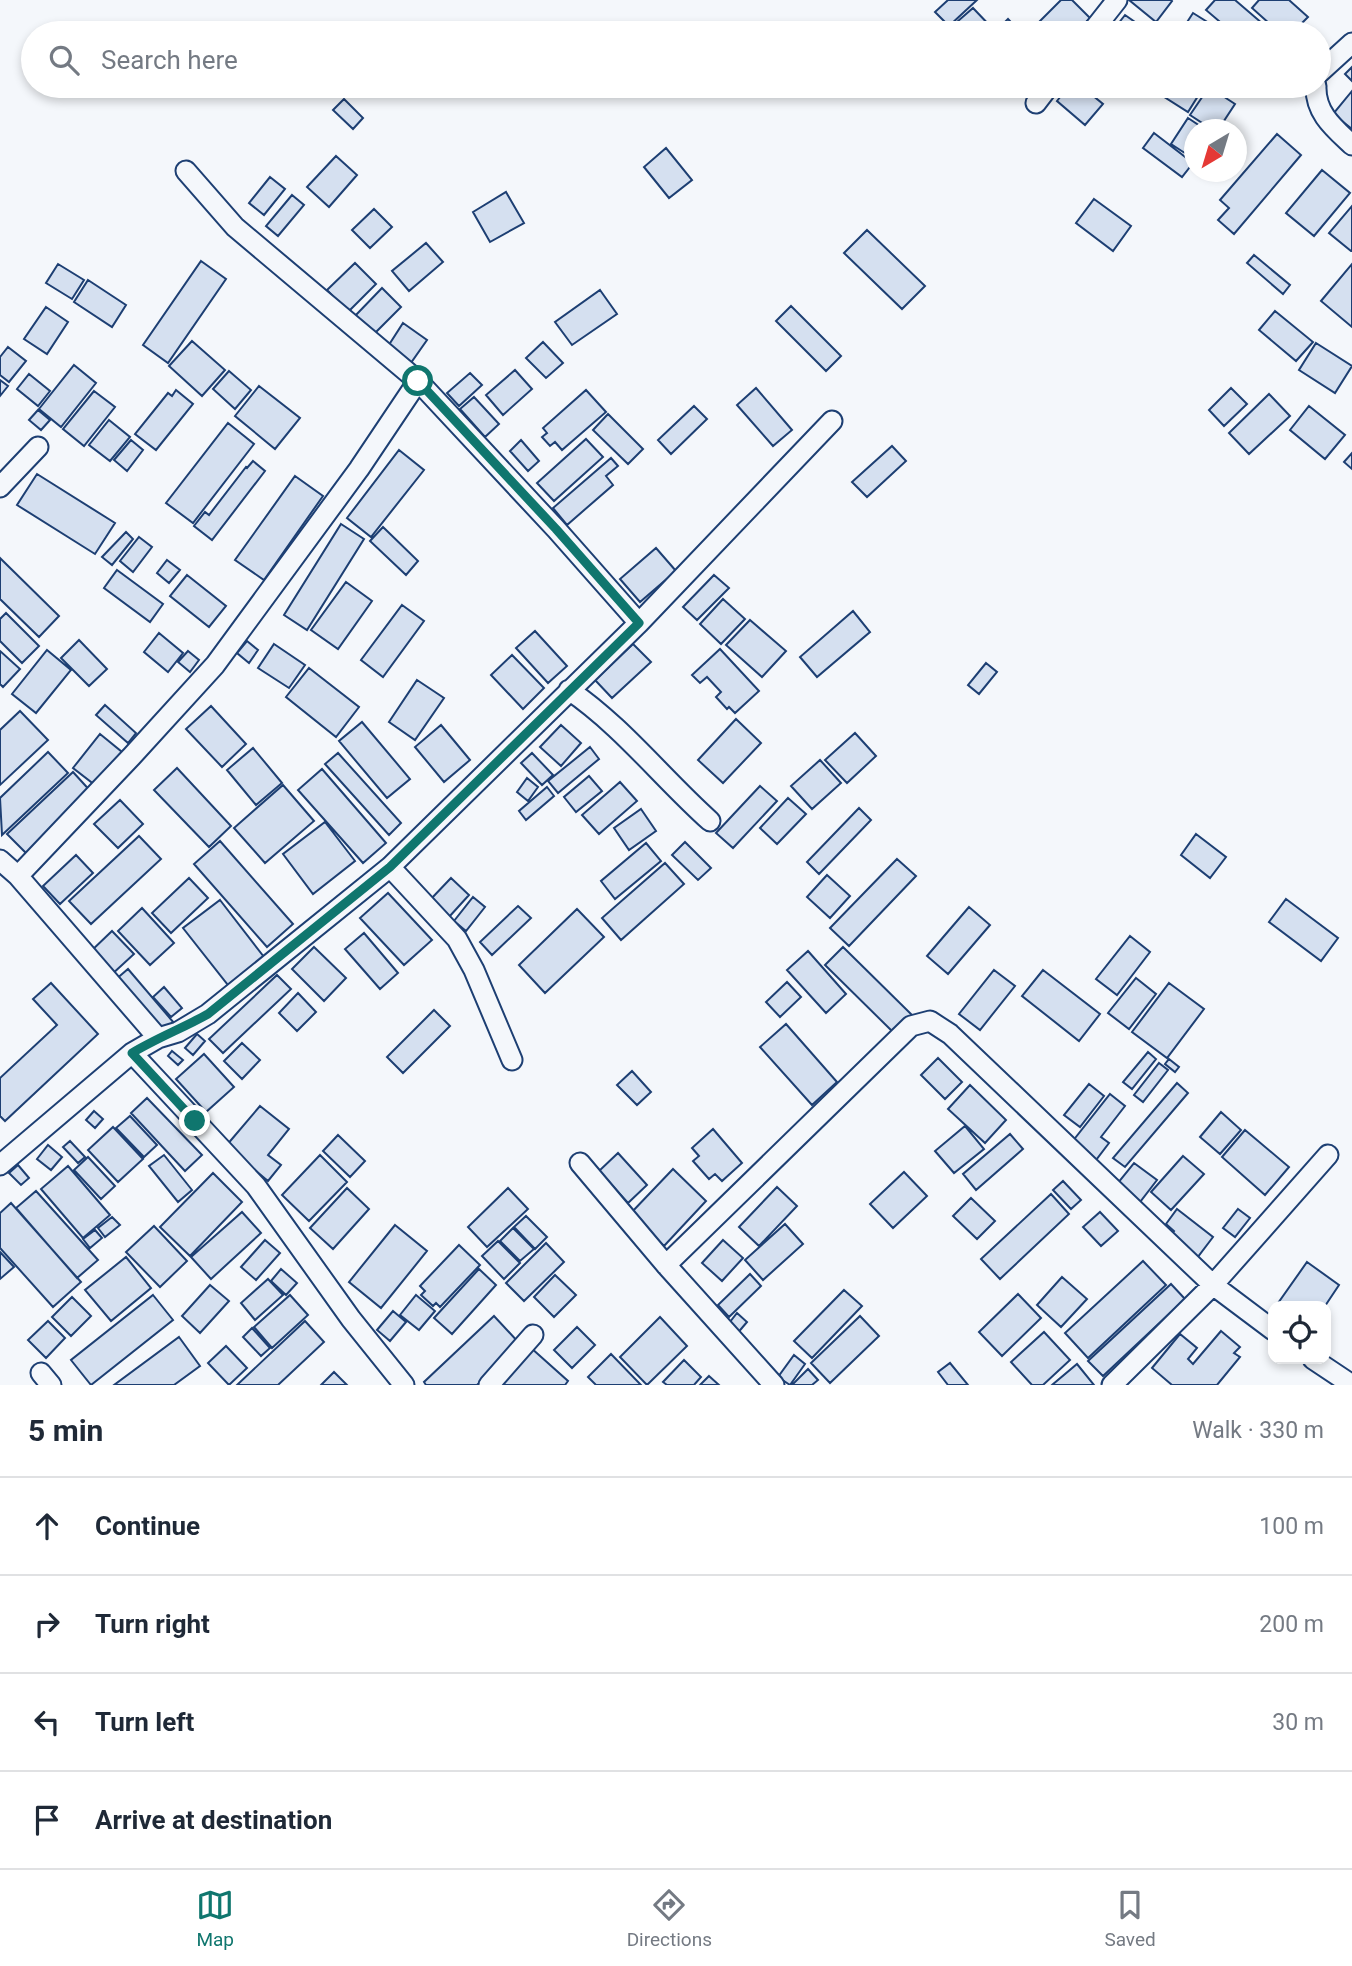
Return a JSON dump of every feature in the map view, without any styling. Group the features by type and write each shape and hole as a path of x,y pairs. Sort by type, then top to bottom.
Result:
{"street":[{"path":"1100,21 1117,0"},
{"path":"1331,63 1352,44"},
{"path":"1036,103 1040,98"},
{"path":"1315,98 1325,119 1352,145"},
{"path":"186,171 235,227 418,381 639,623"},
{"path":"18,876 215,665 359,469 418,381"},
{"path":"0,1165 132,1053 158,1038 178,1032 208,1014 390,867 639,623 832,421"},
{"path":"0,488 38,447"},
{"path":"569,690 586,701 632,743 679,793 710,821"},
{"path":"0,860 18,876 158,1038"},
{"path":"390,867 457,939 474,970 512,1060"},
{"path":"666,1265 911,1026 930,1021 950,1034 1213,1285 1268,1326"},
{"path":"132,1053 256,1186 351,1320 404,1385"},
{"path":"1112,1385 1213,1285 1328,1155"},
{"path":"580,1163 666,1265 774,1385"},
{"path":"489,1385 533,1335"},
{"path":"1320,1364 1352,1385"}],"building":[{"path":"948,0 977,0 954,21 944,21 935,12"},
{"path":"1061,0 1072,0 1090,18 1087,21 1040,21"},
{"path":"1129,0 1171,0 1155,21"},
{"path":"1215,0 1235,0 1260,21 1219,21 1206,10"},
{"path":"1259,0 1289,0 1308,17 1304,21 1267,21 1252,8"},
{"path":"973,8 985,21 958,21"},
{"path":"1193,13 1206,21 1188,21"},
{"path":"1125,15 1134,21 1120,21"},
{"path":"1352,67 1352,81 1345,74"},
{"path":"1352,91 1352,129 1333,114"},
{"path":"1059,98 1096,98 1103,104 1085,125 1057,101"},
{"path":"1166,98 1197,98 1188,112"},
{"path":"1202,98 1226,98 1235,104 1225,119 1196,119 1190,115"},
{"path":"344,99 363,118 353,129 333,110"},
{"path":"1184,124 1184,152 1171,144"},
{"path":"1154,133 1184,156 1184,174 1182,177 1143,148"},
{"path":"1277,134 1301,155 1234,234 1218,220 1229,208 1220,200 1236,182 1247,182 1247,169"},
{"path":"666,148 692,180 669,198 644,167"},
{"path":"336,156 357,175 329,207 307,187"},
{"path":"1322,170 1350,193 1314,236 1286,213"},
{"path":"270,177 285,189 264,215 249,203"},
{"path":"506,192 524,223 490,242 473,212"},
{"path":"292,195 304,205 278,236 266,226"},
{"path":"1094,199 1131,226 1113,251 1076,223"},
{"path":"1352,206 1352,251 1351,251 1329,233"},
{"path":"374,209 392,227 370,248 352,230"},
{"path":"867,230 925,286 902,309 844,253"},
{"path":"426,243 443,262 409,291 392,271"},
{"path":"1254,255 1290,285 1283,294 1247,263"},
{"path":"201,261 226,279 168,363 143,345"},
{"path":"355,263 376,284 348,312 327,290"},
{"path":"58,264 84,280 72,299 46,283"},
{"path":"1352,264 1352,327 1321,301"},
{"path":"88,280 126,305 112,327 74,302"},
{"path":"382,288 401,307 373,335 354,317"},
{"path":"600,290 617,314 572,345 555,322"},
{"path":"791,306 841,356 826,371 776,321"},
{"path":"46,307 68,322 47,354 24,339"},
{"path":"1275,311 1313,342 1296,361 1259,330"},
{"path":"403,323 427,340 408,367 385,351"},
{"path":"192,341 225,370 202,396 169,366"},
{"path":"543,342 563,363 546,378 526,358"},
{"path":"1316,343 1352,366 1335,393 1299,370"},
{"path":"8,347 26,361 9,382 0,375 0,357"},
{"path":"74,365 96,383 61,427 39,409"},
{"path":"515,370 532,389 503,415 486,395"},
{"path":"229,371 251,390 235,409 213,389"},
{"path":"470,373 482,385 459,406 447,393"},
{"path":"29,374 50,391 38,406 17,389"},
{"path":"0,380 8,386 0,396"},
{"path":"259,386 300,418 275,449 235,416"},
{"path":"756,388 792,430 773,446 737,405"},
{"path":"1231,388 1247,404 1224,426 1209,410"},
{"path":"176,390 193,404 156,450 135,434 168,393 172,396"},
{"path":"586,390 606,412 562,450 555,442 550,446 542,437 547,433 543,428"},
{"path":"94,391 115,407 84,446 63,429"},
{"path":"1269,394 1290,416 1249,454 1229,433"},
{"path":"474,397 499,424 485,437 460,409"},
{"path":"694,406 707,419 671,454 658,440"},
{"path":"1309,406 1345,435 1325,459 1290,430"},
{"path":"38,410 50,420 41,430 29,420"},
{"path":"608,414 643,449 628,464 593,430"},
{"path":"109,420 130,437 110,461 89,445"},
{"path":"228,423 254,444 193,523 166,503"},
{"path":"586,439 603,457 554,501 537,483"},
{"path":"131,440 143,450 127,471 114,460"},
{"path":"521,440 539,461 528,471 510,451"},
{"path":"892,446 906,461 867,497 852,482"},
{"path":"399,450 424,470 371,537 347,518"},
{"path":"1352,453 1352,469 1344,462"},
{"path":"611,458 618,466 606,476 613,485 567,525 553,508"},
{"path":"253,461 265,471 212,540 194,526 205,512 209,515"},
{"path":"37,474 115,523 95,554 17,505"},
{"path":"295,476 323,496 264,580 235,560"},
{"path":"341,524 364,539 307,630 284,615"},
{"path":"383,527 418,561 406,575 370,541"},
{"path":"126,532 133,539 112,565 102,557"},
{"path":"139,537 152,547 133,572 120,561"},
{"path":"656,548 676,571 640,602 620,579"},
{"path":"0,558 59,616 39,637 0,599"},
{"path":"167,560 180,570 169,583 157,573"},
{"path":"117,570 163,604 150,622 104,588"},
{"path":"187,575 226,606 209,627 170,596"},
{"path":"714,575 729,588 697,620 683,607"},
{"path":"346,582 372,601 338,649 311,630"},
{"path":"723,599 745,619 721,644 700,624"},
{"path":"402,605 424,621 383,677 361,660"},
{"path":"853,611 870,632 817,677 800,657"},
{"path":"6,613 39,646 22,663 0,641 0,619"},
{"path":"750,620 786,651 762,677 726,645"},
{"path":"535,631 567,666 548,683 516,648"},
{"path":"159,633 183,653 168,672 144,652"},
{"path":"79,640 107,669 89,686 61,658"},
{"path":"247,641 258,650 249,663 237,653"},
{"path":"274,644 305,665 289,688 258,668"},
{"path":"633,644 651,662 612,698 595,680"},
{"path":"720,649 759,691 735,713 716,697 721,692 707,677 700,683 692,675"},
{"path":"47,650 71,670 36,713 12,694"},
{"path":"0,651 20,669 3,687 0,684"},
{"path":"188,651 199,660 190,672 178,662"},
{"path":"512,655 544,688 523,709 491,675"},
{"path":"986,663 997,672 979,694 968,685"},
{"path":"309,668 359,707 336,737 286,697"},
{"path":"417,680 444,698 415,740 389,722"},
{"path":"105,705 136,733 128,743 96,715"},
{"path":"211,706 246,744 222,767 186,729"},
{"path":"20,711 48,740 0,785 0,730"},
{"path":"736,719 761,743 723,783 698,760"},
{"path":"362,722 410,779 387,798 339,741"},
{"path":"441,725 470,760 444,782 415,747"},
{"path":"561,725 581,743 561,766 540,747"},
{"path":"855,733 876,756 847,783 825,760"},
{"path":"100,734 122,752 95,785 73,768"},
{"path":"590,747 599,759 558,793 548,781"},
{"path":"253,748 282,783 256,805 227,770"},
{"path":"48,752 68,773 2,835 0,798"},
{"path":"338,753 401,823 389,835 325,764"},
{"path":"532,753 553,775 542,785 521,763"},
{"path":"820,760 841,783 812,809 791,786"},
{"path":"177,768 231,826 209,847 154,790"},
{"path":"322,769 386,843 363,863 298,790"},
{"path":"73,772 94,795 29,856 7,834"},
{"path":"589,776 602,791 576,812 564,797"},
{"path":"527,778 538,787 528,801 517,792"},
{"path":"620,782 637,801 599,834 582,815"},
{"path":"283,785 314,821 265,863 234,828"},
{"path":"760,786 777,801 733,848 716,833"},
{"path":"547,787 554,796 526,820 519,811"},
{"path":"788,798 806,814 777,844 760,828"},
{"path":"120,800 143,824 118,848 94,824"},
{"path":"859,808 871,820 819,874 807,862"},
{"path":"641,809 656,831 629,850 614,828"},
{"path":"325,822 355,861 313,894 283,854"},
{"path":"1196,834 1226,857 1210,878 1181,855"},
{"path":"139,836 161,859 91,924 69,901"},
{"path":"220,841 293,924 267,947 194,864"},
{"path":"685,842 711,868 698,880 672,855"},
{"path":"646,843 661,861 615,899 601,881"},
{"path":"76,855 93,873 60,904 43,886"},
{"path":"897,859 916,876 849,946 830,928"},
{"path":"665,863 684,884 621,940 602,918"},
{"path":"827,875 850,896 830,918 807,897"},
{"path":"189,878 208,898 171,933 152,913"},
{"path":"451,878 469,895 449,917 430,900"},
{"path":"388,893 432,940 404,965 360,918"},
{"path":"473,897 485,907 466,931 454,921"},
{"path":"1286,899 1338,938 1321,961 1269,922"},
{"path":"220,900 264,957 228,985 183,928"},
{"path":"518,906 531,918 492,955 480,942"},
{"path":"969,907 990,925 948,974 927,956"},
{"path":"142,908 174,943 150,965 118,931"},
{"path":"577,909 604,937 545,993 519,965"},
{"path":"112,931 134,954 110,976 89,953"},
{"path":"364,933 398,973 380,989 345,949"},
{"path":"1130,936 1150,952 1117,995 1096,979"},
{"path":"314,947 346,978 324,1001 292,969"},
{"path":"843,947 913,1016 895,1034 825,965"},
{"path":"808,951 846,994 826,1013 787,970"},
{"path":"128,969 174,1023 161,1034 115,980"},
{"path":"994,970 1015,986 980,1030 959,1014"},
{"path":"1043,970 1100,1014 1079,1041 1022,996"},
{"path":"277,975 291,989 223,1053 209,1039"},
{"path":"1136,978 1156,994 1129,1029 1108,1013"},
{"path":"787,982 801,997 780,1017 766,1002"},
{"path":"51,983 98,1034 5,1121 0,1116 0,1078 57,1025 33,999"},
{"path":"1169,983 1204,1009 1167,1058 1132,1032"},
{"path":"164,987 182,1008 171,1017 153,997"},
{"path":"298,993 316,1012 297,1031 279,1013"},
{"path":"434,1010 450,1026 403,1073 387,1057"},
{"path":"786,1024 837,1082 812,1105 760,1047"},
{"path":"197,1034 205,1041 193,1055 185,1048"},
{"path":"242,1043 260,1060 242,1079 224,1061"},
{"path":"172,1051 183,1060 178,1065 168,1056"},
{"path":"1148,1052 1156,1059 1132,1089 1123,1082"},
{"path":"204,1054 234,1087 206,1112 176,1079"},
{"path":"938,1058 962,1082 945,1099 921,1075"},
{"path":"1169,1059 1179,1067 1175,1072 1165,1064"},
{"path":"1159,1063 1168,1070 1143,1102 1134,1095"},
{"path":"632,1071 651,1092 637,1105 617,1085"},
{"path":"1177,1083 1188,1093 1125,1167 1113,1158"},
{"path":"1089,1084 1104,1096 1080,1127 1064,1115"},
{"path":"970,1085 1006,1120 985,1143 948,1109"},
{"path":"1110,1094 1125,1106 1101,1137 1109,1143 1096,1160 1072,1142"},
{"path":"147,1098 202,1155 185,1171 131,1113"},
{"path":"260,1106 289,1129 268,1155 281,1165 268,1181 226,1146"},
{"path":"94,1111 103,1119 95,1128 86,1120"},
{"path":"1221,1112 1241,1130 1220,1154 1200,1137"},
{"path":"130,1116 157,1145 144,1157 116,1128"},
{"path":"965,1126 984,1149 954,1173 935,1151"},
{"path":"113,1127 143,1159 118,1182 88,1150"},
{"path":"713,1129 742,1163 722,1181 715,1174 709,1179 693,1161 699,1156 692,1148"},
{"path":"1245,1130 1289,1167 1265,1195 1222,1157"},
{"path":"1010,1134 1023,1149 976,1190 963,1174"},
{"path":"338,1135 365,1161 350,1177 323,1151"},
{"path":"70,1141 85,1157 78,1163 63,1147"},
{"path":"48,1145 62,1157 51,1170 37,1159"},
{"path":"618,1153 647,1185 628,1203 599,1171"},
{"path":"164,1155 192,1190 178,1202 149,1166"},
{"path":"320,1155 347,1182 309,1221 282,1195"},
{"path":"1183,1156 1204,1174 1171,1210 1151,1192"},
{"path":"88,1157 115,1186 101,1199 74,1170"},
{"path":"1134,1163 1157,1180 1140,1202 1117,1184"},
{"path":"18,1165 29,1178 21,1185 9,1173"},
{"path":"68,1166 110,1215 83,1238 41,1189"},
{"path":"673,1169 706,1201 664,1246 630,1214"},
{"path":"904,1172 927,1196 893,1228 870,1204"},
{"path":"213,1173 242,1202 190,1256 160,1227"},
{"path":"1063,1181 1081,1200 1071,1209 1053,1190"},
{"path":"777,1187 797,1206 759,1246 739,1227"},
{"path":"347,1188 369,1209 333,1249 310,1228"},
{"path":"508,1188 528,1209 487,1247 468,1227"},
{"path":"36,1191 98,1260 77,1278 16,1208"},
{"path":"1051,1194 1069,1214 1000,1279 981,1259"},
{"path":"971,1198 995,1221 977,1239 953,1216"},
{"path":"11,1203 81,1282 53,1307 0,1248 0,1213"},
{"path":"1177,1209 1213,1237 1197,1258 1169,1237 1174,1231 1166,1224"},
{"path":"1238,1209 1250,1218 1235,1237 1223,1228"},
{"path":"242,1212 261,1233 211,1279 191,1257"},
{"path":"1100,1212 1118,1231 1101,1246 1083,1227"},
{"path":"526,1216 547,1237 535,1249 514,1227"},
{"path":"112,1217 120,1225 105,1237 98,1228"},
{"path":"785,1224 803,1244 763,1280 745,1260"},
{"path":"395,1225 427,1251 381,1308 349,1282"},
{"path":"154,1226 187,1261 160,1287 126,1252"},
{"path":"513,1228 534,1249 520,1261 500,1241"},
{"path":"95,1230 102,1238 90,1248 83,1239"},
{"path":"265,1240 280,1253 256,1280 241,1267"},
{"path":"723,1240 743,1258 722,1281 702,1263"},
{"path":"498,1241 520,1263 504,1279 482,1256"},
{"path":"546,1243 564,1262 524,1301 506,1283"},
{"path":"459,1245 480,1265 440,1307 436,1303 433,1306 421,1295 425,1291 420,1286"},
{"path":"0,1252 14,1267 0,1279"},
{"path":"126,1257 151,1288 111,1321 85,1290"},
{"path":"1143,1261 1166,1285 1088,1358 1065,1333"},
{"path":"1307,1262 1339,1285 1328,1301 1280,1301"},
{"path":"281,1269 297,1283 286,1295 271,1281"},
{"path":"479,1269 496,1285 452,1334 434,1318"},
{"path":"750,1274 761,1286 729,1317 718,1305"},
{"path":"555,1275 576,1295 554,1317 534,1297"},
{"path":"1062,1277 1087,1299 1061,1327 1037,1305"},
{"path":"268,1279 283,1295 255,1320 241,1303"},
{"path":"1171,1284 1185,1299 1103,1376 1088,1361"},
{"path":"210,1285 229,1301 200,1333 182,1316"},
{"path":"844,1290 862,1306 812,1358 794,1341"},
{"path":"1018,1294 1041,1318 1002,1356 979,1332"},
{"path":"153,1295 173,1320 91,1385 71,1360"},
{"path":"290,1295 308,1315 272,1348 254,1327"},
{"path":"416,1295 435,1311 419,1330 400,1315"},
{"path":"72,1297 91,1316 71,1336 52,1317"},
{"path":"393,1311 406,1322 390,1341 377,1330"},
{"path":"737,1313 747,1322 736,1335 726,1327"},
{"path":"494,1316 520,1344 477,1385 426,1385 424,1382"},
{"path":"860,1316 879,1336 830,1383 811,1363"},
{"path":"660,1317 687,1346 647,1385 620,1357"},
{"path":"48,1321 65,1338 46,1358 28,1340"},
{"path":"305,1321 324,1342 278,1385 237,1385"},
{"path":"577,1327 595,1345 572,1368 554,1350"},
{"path":"252,1328 270,1348 261,1356 243,1337"},
{"path":"1221,1331 1240,1347 1234,1353 1240,1357 1217,1385 1172,1385 1152,1368 1180,1334 1197,1348 1188,1359 1193,1364"},
{"path":"1044,1332 1070,1360 1043,1385 1032,1385 1011,1362"},
{"path":"179,1337 200,1366 174,1385 114,1385"},
{"path":"226,1346 247,1368 229,1385 208,1363"},
{"path":"530,1347 568,1381 565,1385 496,1385"},
{"path":"611,1354 641,1385 596,1385 588,1377"},
{"path":"794,1355 805,1364 790,1385 778,1377"},
{"path":"684,1360 701,1377 694,1385 667,1385 663,1382"},
{"path":"950,1363 968,1385 948,1385 938,1372"},
{"path":"1077,1364 1094,1385 1052,1385"},
{"path":"808,1369 818,1380 812,1385 792,1385"},
{"path":"334,1372 347,1385 321,1385"},
{"path":"709,1376 719,1385 700,1385"}],"route":[{"path":"195,1121 132,1053 158,1038 178,1032 208,1014 390,867 639,623 418,381"}]}
